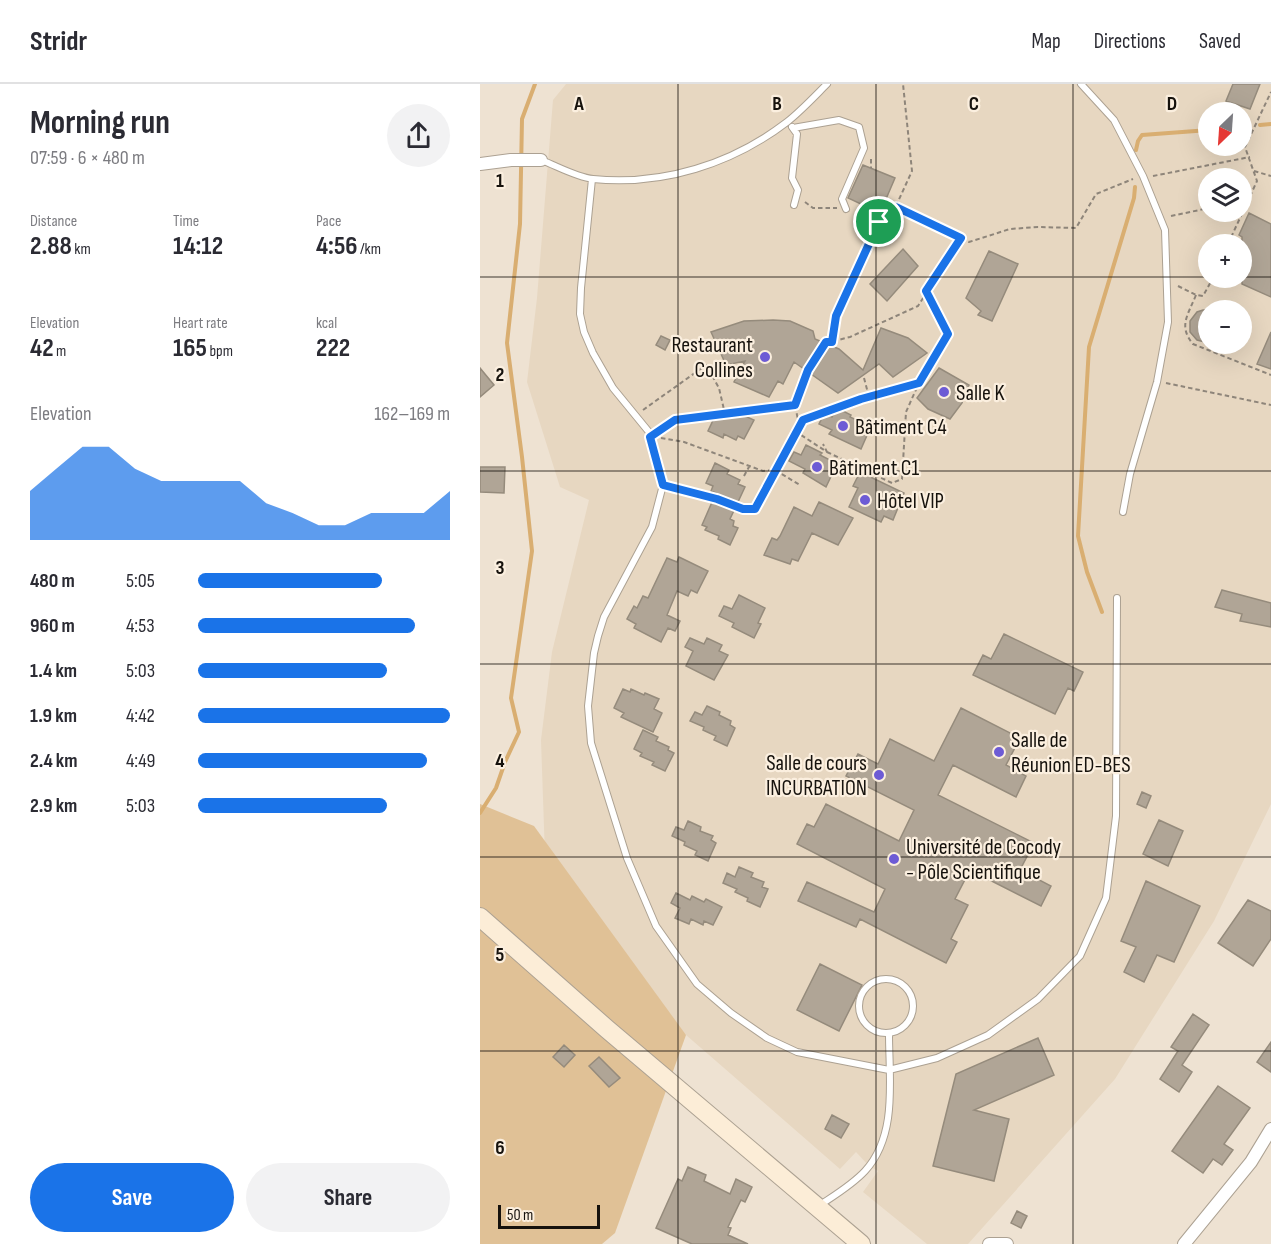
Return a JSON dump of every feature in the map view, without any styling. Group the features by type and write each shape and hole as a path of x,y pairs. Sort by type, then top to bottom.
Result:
{"main road":[{"path":"480,917 607,1029 861,1244"}],"street":[{"path":"480,164 511,160 541,160"},
{"path":"1184,1244 1251,1162 1271,1130"},
{"path":"989,1244 1007,1244"}],"lane":[{"path":"541,160 592,178 639,180 684,172 712,164 745,150 788,121 827,84"},
{"path":"1081,84 1114,120 1143,176 1166,230 1168,322 1157,382 1130,474 1124,512"},
{"path":"793,128 839,120 859,127 864,148 842,199 846,209"},
{"path":"788,121 797,134 792,178 798,190 794,205"},
{"path":"592,178 580,314 592,353 613,388 636,415 650,437 663,485 652,527 604,617 594,653 588,706 591,743 627,858 656,926 697,984 731,1013 767,1038 797,1052 889,1070 937,1058 988,1035 1038,999 1080,956 1106,898 1116,816 1118,598"},
{"path":"884,979 891,979 904,985 909,990 914,1004 907,1024 902,1029 889,1034 869,1027 859,1009 859,1002 865,989 884,979"},
{"path":"817,1207 853,1182 875,1159 883,1143 888,1124 889,1034"}],"path":[{"path":"832,342 836,316 879,222 896,207 912,171 903,84"},
{"path":"1252,193 1257,181 1245,147 1271,92"},
{"path":"896,207 969,242 1010,229 1076,228 1096,194 1143,176 1250,157"},
{"path":"1254,171 1271,176"},
{"path":"796,195 813,208 846,209"},
{"path":"1162,218 1198,210"},
{"path":"799,425 795,405 808,370 826,342 850,337 918,306 961,238"},
{"path":"1167,280 1196,296 1203,296 1207,288"},
{"path":"795,431 827,452 892,483 902,479 906,412 919,383 948,334 926,291"},
{"path":"1196,296 1184,326 1185,335 1193,344 1271,375"},
{"path":"636,415 706,365 719,388 725,414"},
{"path":"864,378 869,397"},
{"path":"1157,382 1271,405"},
{"path":"663,485 717,499 743,509 755,509 795,431 803,420 869,397 919,383"},
{"path":"650,437 675,420 795,405"},
{"path":"650,437 684,442 764,471 775,470 800,485"},
{"path":"823,444 827,452"},
{"path":"744,476 750,465"}],"shaded area":[{"path":"566,84 1271,84 1271,804 1214,921 1115,1079 968,1244 927,1244 863,1192 878,1171 869,1166 856,1152 840,1169 547,914 541,740 552,652 589,500 560,487 527,382 537,298 553,100"},
{"path":"480,804 534,826 686,1035 615,1233 602,1244 480,1244"}],"building":[{"path":"1233,84 1260,84 1252,104 1252,102 1226,101"},
{"path":"863,165 895,178 880,213 848,198"},
{"path":"1252,214 1271,224 1271,297 1251,288 1252,234 1239,234 1245,222 1252,222"},
{"path":"903,249 918,266 887,301 870,284"},
{"path":"989,251 1018,264 992,321 978,315 981,311 966,298"},
{"path":"1197,312 1198,340 1190,332 1190,321"},
{"path":"744,321 790,321 813,331 815,339 839,349 863,370 881,328 908,338 927,353 893,377 879,364 838,393 794,362 783,384 778,381 769,397 734,382 745,361 726,365 711,332"},
{"path":"1271,332 1271,369 1257,364"},
{"path":"661,336 670,340 665,350 656,345"},
{"path":"480,368 494,385 480,397"},
{"name":"Salle K","path":"939,368 969,385 962,403 950,419 928,409 917,398"},
{"name":"Bâtiment C4","path":"837,408 863,423 860,429 868,433 861,449 829,434 832,430 819,424 824,414 832,417"},
{"path":"725,411 736,417 738,413 754,420 744,439 738,436 736,440 724,434 723,438 708,431 717,412 723,415"},
{"name":"Bâtiment C1","path":"806,445 832,461 830,465 835,468 826,487 803,473 805,469 789,461 794,452 801,455"},
{"path":"715,463 729,470 727,474 740,480 738,484 745,487 730,519 734,521 733,526 738,528 730,545 718,539 719,536 705,530 707,527 702,525 716,493 711,491 713,486 706,483"},
{"path":"480,467 505,467 504,493 480,492"},
{"path":"860,472 904,493 893,520 884,516 881,522 849,507 858,488 853,486"},
{"path":"819,502 853,518 838,545 812,533 798,561 792,559 790,564 764,555 772,538 777,540 780,536 794,507 812,516"},
{"path":"679,557 708,571 697,593 691,590 688,596 677,591 667,615 680,621 675,631 668,628 661,642 634,628 636,624 627,619 634,606 637,608 643,596 648,598 667,558 677,562"},
{"path":"1222,590 1271,603 1271,627 1240,621 1242,614 1215,607"},
{"path":"739,595 765,608 754,638 732,627 734,623 719,616 724,606 732,609"},
{"path":"1004,634 1083,672 1074,691 1068,688 1055,714 973,675 983,655 991,659"},
{"path":"690,638 704,644 707,638 722,645 719,651 728,655 714,680 686,666 693,651 685,647"},
{"path":"623,689 630,692 631,689 659,699 654,709 662,713 653,732 621,717 624,713 614,708"},
{"path":"707,706 720,712 719,715 731,721 730,725 735,728 727,746 714,740 716,736 703,730 704,727 690,721 695,712 702,715"},
{"path":"961,708 1020,738 1006,765 1026,776 1016,797 953,765 938,795 1034,843 1020,870 1051,886 1041,906 970,870 955,899 968,905 951,939 957,942 946,963 860,919 856,927 798,901 807,882 874,912 885,889 797,844 807,824 814,827 826,804 899,841 914,810 846,776 858,754 878,764 890,739 934,761"},
{"path":"643,730 658,737 656,741 669,747 668,750 674,753 665,771 652,765 654,762 640,756 642,753 634,749"},
{"path":"1142,792 1151,796 1146,808 1137,804"},
{"path":"1159,820 1183,831 1168,866 1143,854"},
{"path":"688,821 701,827 700,831 713,836 711,840 716,843 708,861 695,855 697,851 684,845 685,842 672,836 676,827 684,830"},
{"path":"739,867 753,873 751,877 764,882 762,887 768,889 760,907 735,892 737,889 723,883 727,873 735,877"},
{"path":"1146,881 1200,906 1174,962 1157,955 1144,982 1124,972 1136,947 1121,941"},
{"path":"676,893 690,900 692,896 704,902 706,899 722,907 713,925 704,921 703,925 691,919 689,924 675,918 680,908 671,903"},
{"path":"1248,900 1271,911 1271,939 1253,966 1218,943"},
{"path":"820,964 862,985 839,1031 797,1010"},
{"path":"1193,1014 1209,1025 1182,1065 1192,1072 1179,1092 1160,1079 1178,1051 1171,1047"},
{"path":"1038,1038 1054,1075 974,1110 1009,1119 994,1181 933,1166 956,1074"},
{"path":"1271,1042 1271,1072 1257,1062"},
{"path":"564,1045 575,1055 564,1067 553,1057"},
{"path":"599,1057 620,1078 609,1087 589,1066"},
{"path":"1218,1086 1250,1108 1224,1144 1233,1150 1222,1165 1213,1159 1203,1173 1172,1151"},
{"path":"832,1115 849,1124 841,1138 825,1129"},
{"path":"688,1167 706,1175 704,1181 730,1194 736,1179 752,1187 745,1202 741,1200 728,1227 731,1228 728,1235 748,1244 692,1244 656,1228 678,1179 682,1181"},
{"path":"1017,1211 1027,1216 1021,1228 1011,1223"}],"waterway":[{"path":"480,813 496,788 519,732 511,698 532,551 507,343 520,224 522,119 535,84"},
{"path":"1260,125 1271,124"},
{"path":"1136,150 1142,135 1198,131"},
{"path":"1102,612 1087,572 1078,536 1089,347 1134,198 1135,187"}],"place":[{"name":"Restaurant Collines","path":"765,357"},
{"name":"Salle K","path":"944,392"},
{"name":"Bâtiment C4","path":"843,426"},
{"name":"Bâtiment C1","path":"817,467"},
{"name":"Hôtel VIP","path":"865,500"},
{"name":"Salle de Réunion ED-BES","path":"999,752"},
{"name":"Salle de cours INCURBATION","path":"879,775"},
{"name":"Université de Cocody - Pôle Scientifique","path":"894,859"}],"route":[{"path":"896,207 961,238 926,291 948,334 919,383 861,399 803,420 755,509 743,509 717,499 663,485 650,437 675,420 795,405 808,370 826,342 832,342 836,316 879,222 896,207"}]}
